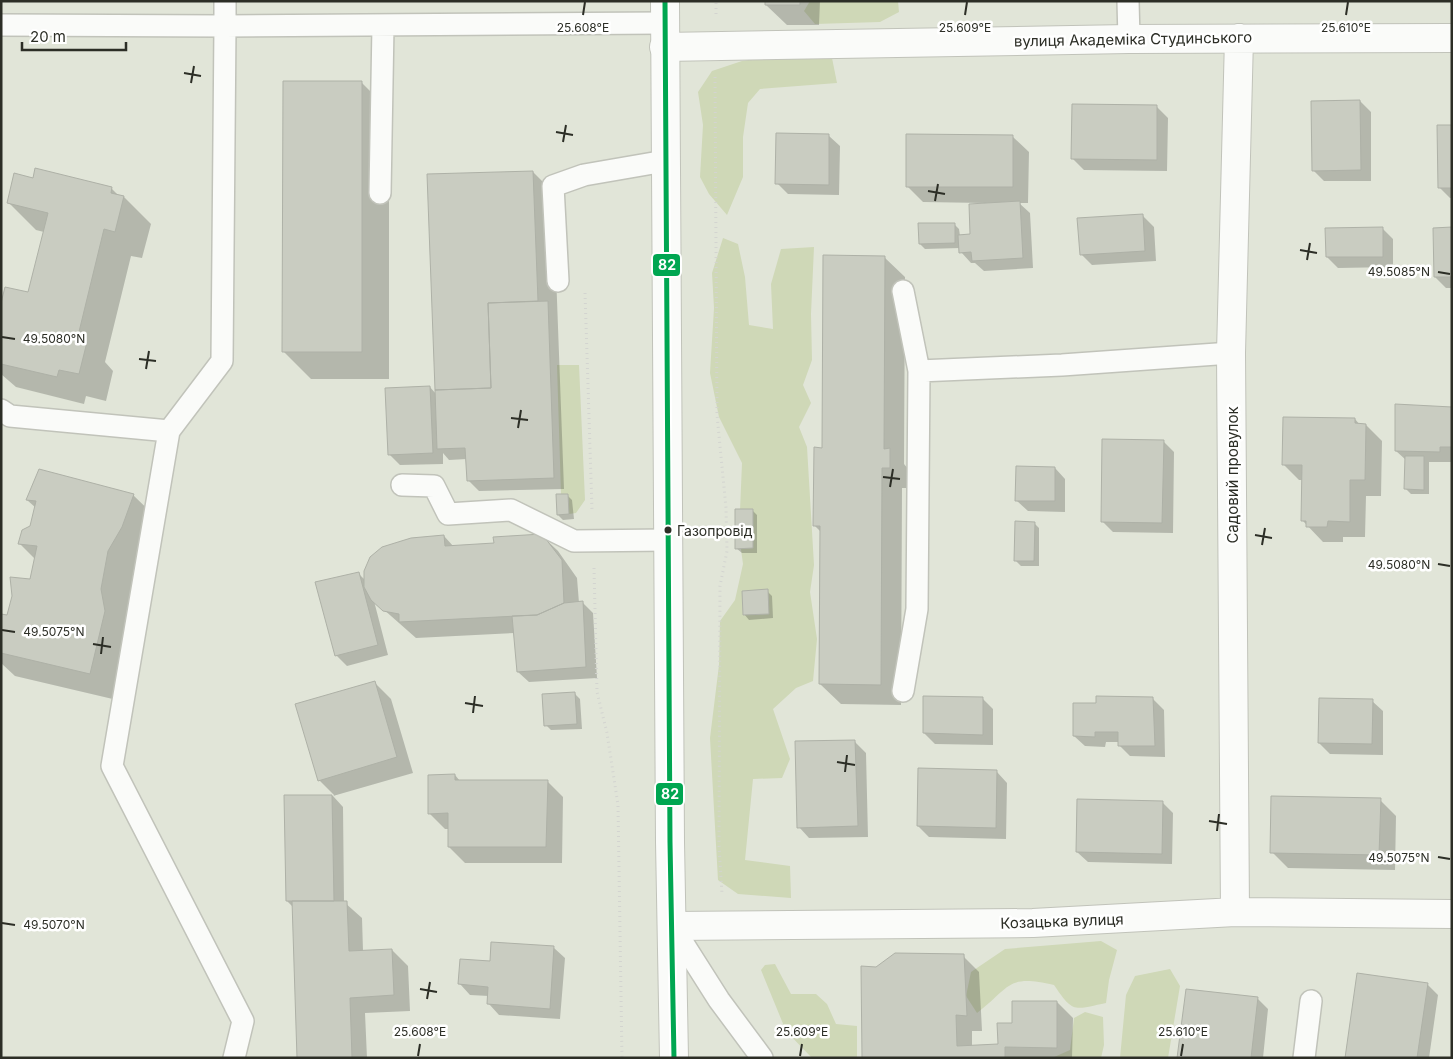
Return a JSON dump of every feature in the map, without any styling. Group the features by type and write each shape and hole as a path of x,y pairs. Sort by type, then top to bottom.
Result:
{"main road":[{"name":"вулиця Академіка Студинського","path":"665,24 715,46 1129,39 1452,38"},
{"path":"665,24 674,1058"},
{"name":"Садовий провулок","path":"1235,912 1232,353 1239,38"},
{"name":"Козацька вулиця","path":"672,926 1033,923 1235,912 1452,914"}],"lane":[{"path":"226,1 222,361 169,431 112,766 243,1020 234,1058"},
{"path":"1128,1 1129,39"},
{"path":"1,26 665,24"},
{"path":"380,192 383,26"},
{"path":"558,281 553,186 584,175 665,161"},
{"path":"902,691 917,609 919,371 903,291"},
{"path":"919,371 1062,365 1232,353"},
{"path":"1,410 10,416 169,431"},
{"path":"402,485 434,486 448,514 511,510 574,541 668,540"},
{"path":"672,926 719,1000 762,1058"},
{"path":"1304,1058 1311,1001"}],"path":[{"path":"715,46 718,415 727,551 720,586 720,894 730,894"},
{"path":"585,288 592,510"},
{"path":"594,565 597,692 618,805 622,1058"}],"green space":[{"path":"810,1 898,1 899,12 880,22 815,24 804,11"},
{"path":"787,54 832,58 837,83 760,89 748,103 743,137 743,177 727,215 709,194 700,177 703,125 698,92 712,71 742,61"},
{"path":"723,238 738,244 745,277 749,325 773,329 771,284 781,249 814,247 811,314 812,360 803,385 811,403 799,427 807,447 814,565 810,592 817,639 813,681 796,688 773,709 790,759 782,778 753,779 745,860 790,866 791,898 738,894 718,880 710,738 719,665 720,621 735,600 743,564 739,535 742,463 719,417 710,373 714,308 712,273"},
{"path":"557,365 579,365 585,500 576,513 569,514 568,494 561,495"},
{"path":"1101,941 1117,950 1109,980 1106,1003 1080,1008 1075,1007 1066,1001 1054,985 1026,981 1010,985 977,1013 966,996 971,972 1005,949"},
{"path":"775,964 791,994 816,994 827,1004 836,1024 857,1026 857,1058 812,1058 786,1031 761,970 765,965"},
{"path":"1170,969 1180,986 1168,1058 1120,1058 1126,995 1135,976"},
{"path":"1085,1012 1103,1017 1104,1045 1101,1058 1052,1058 1070,1050 1074,1018"}],"building":[{"path":"765,1 800,1 800,5 765,5"},
{"path":"283,81 362,81 362,352 282,352"},
{"path":"1360,100 1361,170 1312,171 1311,101"},
{"path":"1072,104 1157,105 1157,160 1071,159"},
{"path":"1437,125 1452,125 1452,188 1438,188"},
{"path":"776,133 829,134 829,185 775,184"},
{"path":"906,134 1013,135 1013,187 906,187"},
{"path":"35,168 112,187 111,193 124,196 115,232 104,229 77,340 87,342 79,374 59,370 57,377 1,364 1,303 5,287 28,292 48,213 7,203 14,173 33,178"},
{"path":"533,171 538,301 488,303 491,388 435,390 427,174"},
{"path":"1020,201 1023,258 972,261 971,252 959,253 958,235 970,234 969,204"},
{"path":"1143,214 1145,251 1080,255 1077,218"},
{"path":"918,223 955,223 955,243 919,244"},
{"path":"1383,227 1383,257 1326,257 1325,228"},
{"path":"1452,227 1452,277 1434,277 1433,228"},
{"path":"823,255 885,256 884,449 890,448 890,468 882,468 881,685 819,684 820,526 813,526 814,447 822,448"},
{"path":"548,301 554,478 467,481 465,448 437,449 435,390 491,388 488,303"},
{"path":"430,386 433,453 388,455 385,388"},
{"path":"1395,404 1452,407 1452,447 1440,447 1440,452 1395,451"},
{"path":"1283,417 1355,418 1355,423 1366,424 1365,480 1350,480 1350,522 1328,521 1327,527 1306,527 1306,521 1301,521 1302,465 1282,465"},
{"path":"1102,439 1164,440 1162,523 1101,522"},
{"path":"1405,456 1424,456 1424,490 1404,489"},
{"path":"1016,466 1055,467 1055,501 1015,501"},
{"path":"39,469 134,494 122,527 108,551 101,589 105,611 90,674 1,653 1,614 7,615 12,596 10,577 30,579 37,546 18,544 22,530 30,526 36,501 26,500"},
{"path":"556,494 568,494 569,514 557,515"},
{"path":"735,509 753,509 753,548 735,549"},
{"path":"1015,521 1035,522 1034,561 1014,561"},
{"path":"542,534 562,560 564,603 537,615 399,622 399,614 383,611 371,600 364,587 364,571 370,557 382,547 411,538 444,535 445,546 494,543 493,537"},
{"path":"359,572 378,645 335,656 315,582"},
{"path":"768,589 769,614 743,615 742,591"},
{"path":"583,601 586,667 517,672 512,616 537,615 564,603"},
{"path":"375,681 397,757 318,781 295,704"},
{"path":"575,692 577,724 544,726 542,694"},
{"path":"923,696 983,697 983,735 923,733"},
{"path":"1096,696 1153,697 1155,746 1118,746 1118,732 1095,732 1095,737 1073,736 1073,703 1096,703"},
{"path":"1319,698 1373,699 1372,744 1318,743"},
{"path":"855,740 858,826 797,828 795,741"},
{"path":"918,768 997,770 996,828 917,826"},
{"path":"455,774 455,780 548,780 546,847 448,847 448,813 428,814 428,775"},
{"path":"284,795 332,795 334,901 286,901"},
{"path":"1271,796 1381,798 1379,855 1270,853"},
{"path":"1077,799 1163,801 1162,854 1076,852"},
{"path":"292,901 347,901 349,951 392,949 394,995 350,998 352,1058 297,1058"},
{"path":"491,942 554,946 550,1009 487,1004 488,987 458,984 460,959 490,961"},
{"path":"895,953 964,954 967,1016 956,1015 957,1046 998,1044 997,1023 1012,1023 1012,1001 1057,1001 1057,1048 1005,1047 1005,1058 862,1058 861,966 876,967"},
{"path":"1357,973 1428,983 1417,1058 1345,1058"},
{"path":"1186,989 1258,997 1251,1058 1177,1058"}],"transit line":[{"name":"82","path":"665,1 670,842 674,1058"}],"place":[{"name":"Газопровід","path":"668,530"}]}
